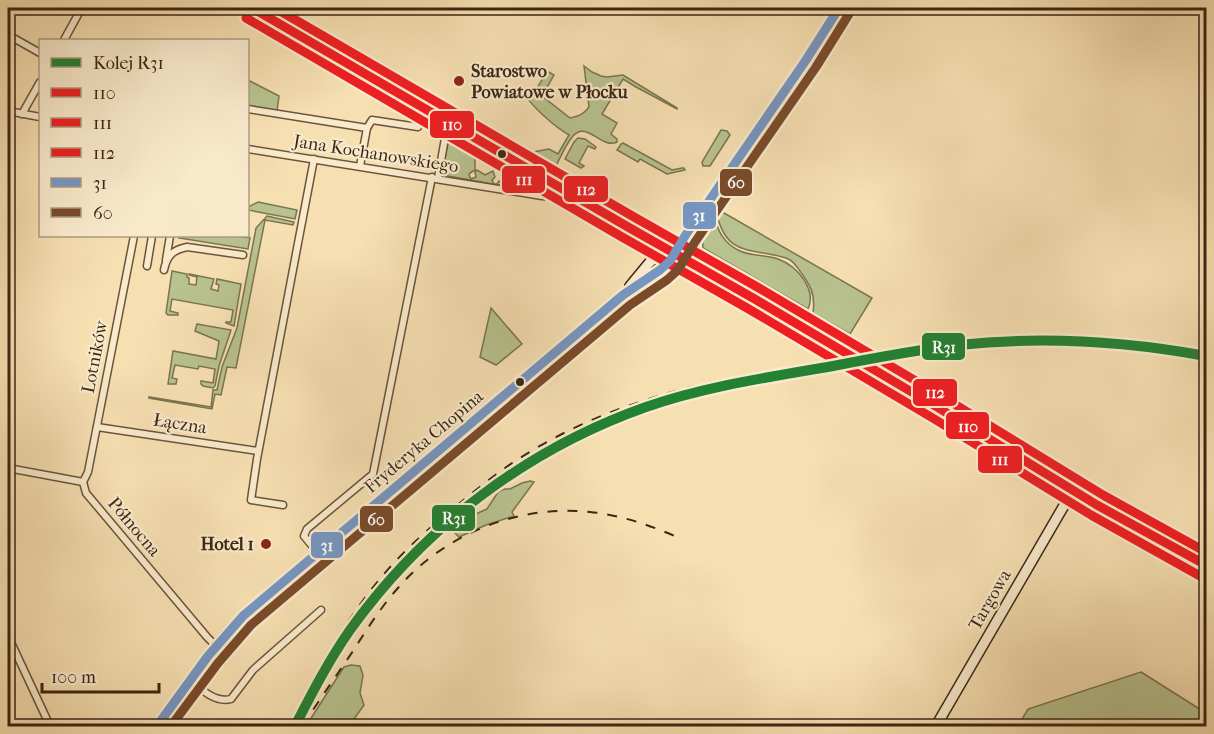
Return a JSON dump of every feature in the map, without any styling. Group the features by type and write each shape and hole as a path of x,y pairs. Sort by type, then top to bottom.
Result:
{"street":[{"path":"65,39 80,11 73,8"},
{"path":"252,8 753,298 1150,535 1206,565"},
{"name":"Fryderyka Chopina","path":"157,726 216,646 243,616 623,295 670,261 670,251 685,236 840,8"},
{"path":"8,40 10,36 39,52"},
{"path":"22,114 39,84"},
{"path":"249,109 367,128"},
{"path":"8,111 39,117"},
{"path":"360,166 367,128 372,120 418,128"},
{"path":"318,553 304,536 307,529 373,474 448,121"},
{"name":"Jana Kochanowskiego","path":"249,149 542,196 558,197 570,193"},
{"path":"283,505 251,500 258,451 314,159"},
{"path":"542,196 548,192 553,182"},
{"name":"Lotników","path":"83,482 88,472 134,237"},
{"path":"147,266 152,237"},
{"path":"164,270 170,237"},
{"path":"166,261 170,255 187,247 243,255"},
{"name":"Łączna","path":"97,427 258,451"},
{"path":"8,468 83,482"},
{"name":"Północna","path":"83,482 86,493 216,646"},
{"name":"Targowa","path":"936,726 1073,490"},
{"path":"191,680 216,699 223,701 231,699 254,670 321,610"},
{"path":"8,636 50,726"}],"green space":[{"path":"584,66 601,76 623,75 677,109 623,79 602,114 617,123 611,134 617,142 606,142 584,131 578,132 568,143 556,166 553,166 508,140 505,141 507,137 533,152 549,149 558,154 569,135 544,116 523,92 532,97 547,71 554,75 542,96 570,118 579,115 589,107"},
{"path":"249,81 279,96 277,111 249,105"},
{"path":"721,130 727,131 730,135 710,166 703,166 702,162"},
{"path":"578,138 585,139 596,147 595,149 588,146 579,163 584,166 581,168 565,159"},
{"path":"448,141 465,141 483,152 475,159 475,170 469,175 471,179 476,177 477,170 485,175 493,171 494,184 499,181 508,183 523,179 522,184 526,185 528,180 533,186 533,191 448,176 443,169"},
{"path":"623,143 672,170 684,168 685,170 667,174 640,159 638,162 617,150"},
{"path":"258,202 297,210 295,219 249,210 249,206"},
{"path":"717,209 872,298 850,334 813,313 811,288 791,260 751,251 733,244 720,226"},
{"path":"267,216 294,222 293,225 265,220 236,368 227,367 221,395 215,394 212,409 149,398 211,407 213,390 217,390 222,367 237,328 256,228"},
{"path":"711,216 714,217 722,236 733,247 748,254 778,259 792,267 804,279 807,286 810,294 808,309 703,248 702,228"},
{"path":"243,237 250,238 248,249 179,238"},
{"path":"172,271 187,274 189,284 196,285 197,277 189,274 214,279 211,289 218,291 217,279 241,284 234,326 226,323 231,322 233,310 172,299 170,311 178,315 168,315 166,313"},
{"path":"491,308 522,344 496,365 480,357"},
{"path":"197,324 231,330 215,386 213,388 203,386 201,381 213,383 215,369 199,366 198,369 175,365 172,378 177,379 176,384 168,384 173,351 216,359 219,341 195,331"},
{"path":"530,481 534,482 512,512 514,516 459,537 455,533 457,528 487,509 498,492"},
{"path":"360,666 363,675 360,693 364,705 349,726 306,726 344,667"},
{"path":"1141,672 1206,713 1206,726 1018,726 1028,709"}],"railway":[{"path":"289,726 337,639 380,579 432,526 505,468 561,435 601,416 641,401 733,378 805,365"},
{"path":"408,567 454,524 503,485"},
{"path":"302,726 374,618 392,595 417,569 438,552 461,538 511,518 564,511 613,515 677,537"}],"rail line":[{"name":"R31","path":"295,726 314,689 350,630 411,558 445,525 481,496 560,445 602,424 646,407 715,388 895,354 958,345 1020,341 1082,342 1144,347 1206,356"}],"transit line":[{"name":"110","path":"252,8 753,298 1097,505 1206,565"},
{"name":"112","path":"275,8 759,288 1103,495 1206,552"},
{"name":"31","path":"157,726 208,656 243,616 623,295 670,261 839,8"},
{"name":"60","path":"171,726 218,663 251,625 630,305 678,270 816,67 849,14"},
{"name":"111","path":"246,18 747,308 1091,515 1200,576"}],"place":[{"name":"Starostwo Powiatowe w Płocku","path":"459,81"},
{"name":"Hotel 1","path":"266,544"}]}
